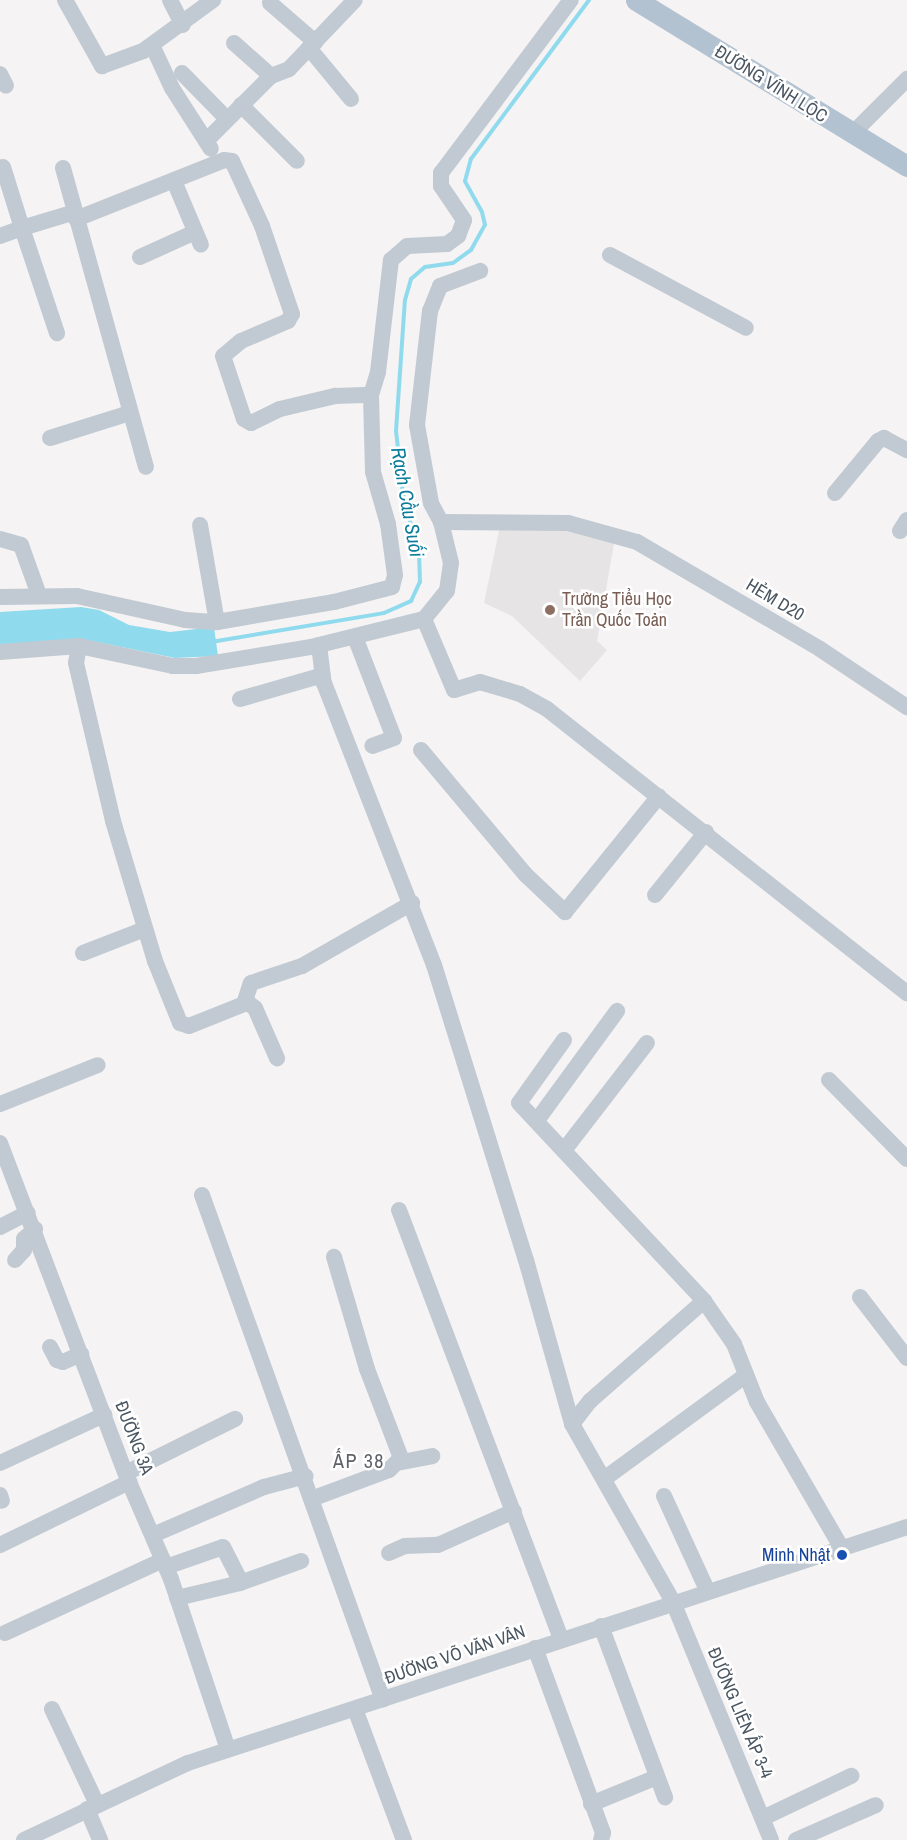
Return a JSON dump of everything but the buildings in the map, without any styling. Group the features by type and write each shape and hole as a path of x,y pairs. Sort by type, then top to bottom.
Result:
{"main road":[{"name":"ĐƯỜNG VĨNH LỘC","path":"636,0 907,166"}],"street":[{"path":"65,0 102,66 152,45 183,25 213,0"},
{"path":"170,0 183,25"},
{"path":"206,141 271,76 289,69 355,0"},
{"path":"0,597 77,596 184,620 217,622 374,594 392,587 395,575 391,523 373,472 371,394 378,372 391,260 407,246 447,244 458,236 464,220 441,186 441,172 571,0"},
{"path":"270,3 312,45 351,99"},
{"path":"234,43 271,76"},
{"path":"152,45 172,88 218,162"},
{"path":"182,73 227,119"},
{"path":"852,134 907,79"},
{"path":"241,105 297,161"},
{"path":"0,236 75,215 174,181 228,159 236,166 292,314 288,321 241,341 223,356 244,419 251,423 280,409 335,396 371,394"},
{"path":"3,167 57,333"},
{"path":"63,168 146,467"},
{"path":"140,257 198,239 174,181"},
{"path":"610,255 746,328"},
{"path":"0,652 79,646 173,666 231,662 319,645 424,620 442,600 450,580 450,555 441,522 430,507 417,425 430,311 440,286 480,271"},
{"path":"50,438 130,413"},
{"path":"835,493 878,441 884,438 907,450"},
{"name":"HẺM D20","path":"441,522 568,523 617,535 740,601 907,707"},
{"path":"200,525 217,622"},
{"path":"0,539 21,545 39,595"},
{"path":"424,620 454,690 477,681 526,697 573,728 907,993"},
{"path":"355,637 394,738 372,746"},
{"name":"ĐƯỜNG LIÊN ẤP 3-4","path":"319,645 323,675 412,903 526,1260 572,1424 673,1602 771,1840"},
{"path":"79,646 76,663 83,698 145,929 180,1023 189,1026 247,1002"},
{"path":"240,699 323,675"},
{"path":"421,750 526,875 565,912 658,796"},
{"path":"655,895 706,832"},
{"path":"247,1002 251,982 303,966 412,903"},
{"path":"83,953 145,929"},
{"path":"247,1002 255,1008 277,1058"},
{"path":"538,1119 617,1011"},
{"path":"564,1040 519,1103 538,1119 704,1301 734,1344 757,1402 841,1547"},
{"path":"565,1149 647,1043"},
{"path":"0,1104 98,1065"},
{"path":"828,1080 907,1159"},
{"name":"ĐƯỜNG 3A","path":"0,1143 35,1229 127,1477 164,1563 228,1749"},
{"path":"202,1195 314,1498 383,1700"},
{"path":"399,1210 561,1638"},
{"path":"0,1227 28,1213"},
{"path":"15,1260 24,1250 24,1239 35,1229"},
{"path":"314,1498 389,1470 400,1458 397,1442 367,1369 334,1257"},
{"path":"860,1297 907,1358"},
{"path":"572,1424 590,1401 704,1301"},
{"path":"50,1347 63,1362 81,1354"},
{"path":"604,1479 746,1375"},
{"path":"0,1463 104,1415"},
{"path":"0,1545 235,1419"},
{"path":"397,1463 432,1456"},
{"path":"153,1535 264,1486 306,1476"},
{"path":"664,1496 707,1590"},
{"path":"389,1553 405,1546 438,1545 514,1511"},
{"name":"ĐƯỜNG VÕ VĂN VÂN","path":"24,1840 92,1806 228,1749 383,1700 707,1590 907,1527"},
{"path":"5,1633 164,1563 223,1548 241,1582"},
{"path":"177,1598 241,1582 301,1561"},
{"path":"601,1626 664,1797"},
{"path":"535,1648 603,1833 601,1840"},
{"path":"52,1709 92,1806 100,1840"},
{"path":"355,1709 404,1840"},
{"path":"763,1818 851,1776"},
{"path":"591,1804 657,1777"},
{"path":"796,1840 876,1805"}],"shaded area":[{"name":"Trường Tiểu Học Trần Quốc Toản","path":"500,526 568,527 615,538 597,641 607,650 580,681 512,616 484,603"}],"water":[{"path":"81,607 99,610 129,625 170,632 214,627 218,656 175,658 97,642 0,644 0,612"}],"waterway":[{"name":"Rạch Cầu Suối","path":"211,642 384,613 411,601 420,582 419,556 403,494 396,431 405,300 411,279 425,267 453,263 471,250 485,225 482,212 465,181 471,159 589,0"}],"place":[{"name":"Trường Tiểu Học Trần Quốc Toản","path":"550,610"},
{"name":"Minh Nhật","path":"842,1555"}],"district":[{"name":"ẤP 38","path":"359,1460"}]}
